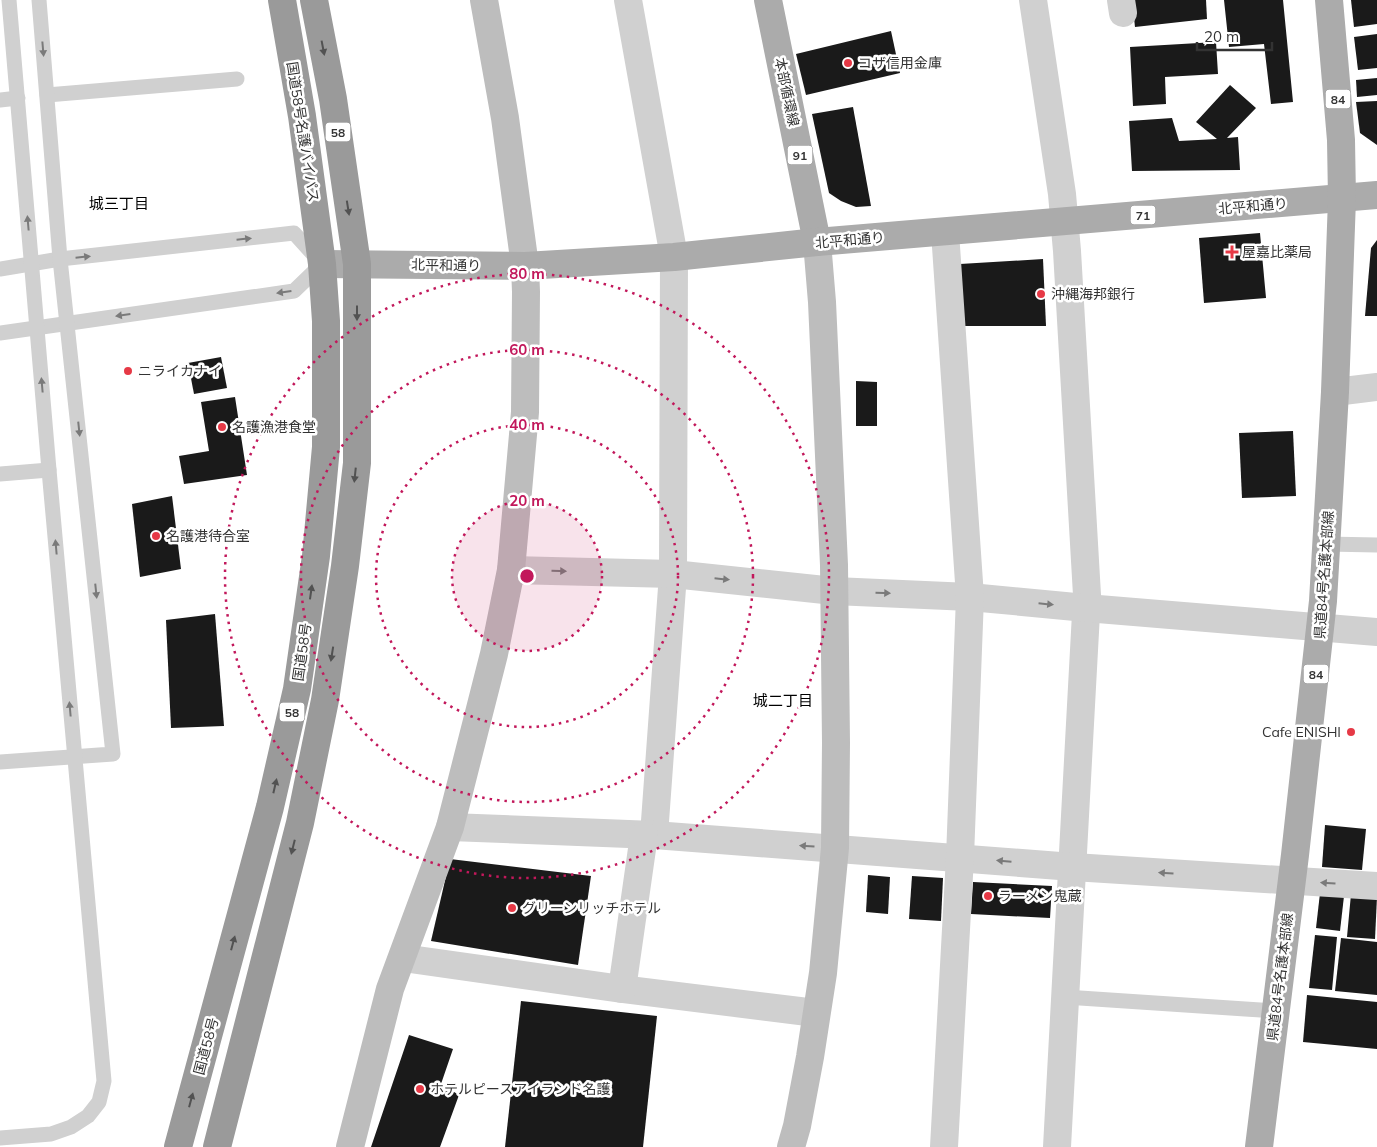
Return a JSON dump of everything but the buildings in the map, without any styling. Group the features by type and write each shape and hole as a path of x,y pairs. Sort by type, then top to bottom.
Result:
{"highway":[{"name":"国道58号名護バイパス","path":"282,0 302,116 322,264"},
{"name":"58","path":"217,1147 300,823 325,700 345,566 357,463 357,264 333,99 314,0"},
{"name":"国道58号","path":"178,1147 270,807 297,689 316,556 326,447 326,321 322,264"}],"main road":[{"name":"本部循環線","path":"768,0 817,242"},
{"name":"県道84号名護本部線","path":"1259,1147 1321,627 1335,392 1342,199 1341,140 1329,0"},
{"name":"北平和通り","path":"322,264 525,266 674,257 817,242 1377,195"}],"street":[{"path":"350,1147 390,989 450,827 494,654 511,570 525,412 525,266 505,118 484,0"},
{"path":"622,988 649,835 673,574 674,257 628,0"},
{"path":"1033,0 1064,222 1086,586 1073,867 1057,1147"},
{"path":"944,1147 960,857 970,597 945,232"},
{"path":"791,1147 797,1126 823,973 835,848 834,591 822,302 817,242"},
{"path":"1335,392 1377,387"},
{"path":"511,570 673,574 834,591 970,597 1377,632"},
{"path":"450,827 649,835 1073,867 1377,886"},
{"path":"403,958 816,1013"}],"lane":[{"path":"0,1138 51,1134 71,1126 88,1116 99,1102 104,1082 9,0"},
{"path":"0,762 113,754 60,259 39,0"},
{"path":"47,95 237,79"},
{"path":"0,100 18,98"},
{"path":"0,269 60,259 294,233 322,264 294,291 0,332"},
{"path":"0,474 49,470"},
{"path":"1326,544 1377,545"},
{"path":"1065,998 1275,1011"}],"place":[{"name":"コザ信用金庫","path":"848,63"},
{"name":"屋嘉比薬局","path":"1232,252"},
{"name":"沖縄海邦銀行","path":"1041,294"},
{"name":"ニライカナイ","path":"128,371"},
{"name":"名護漁港食堂","path":"222,427"},
{"name":"名護港待合室","path":"156,536"},
{"name":"Cafe ENISHI","path":"1351,732"},
{"name":"ラーメン鬼蔵","path":"988,896"},
{"name":"グリーンリッチホテル","path":"512,908"},
{"name":"ホテルピースアイランド名護","path":"420,1089"}],"district":[{"name":"城三丁目","path":"119,203"},
{"name":"城二丁目","path":"783,700"}]}
